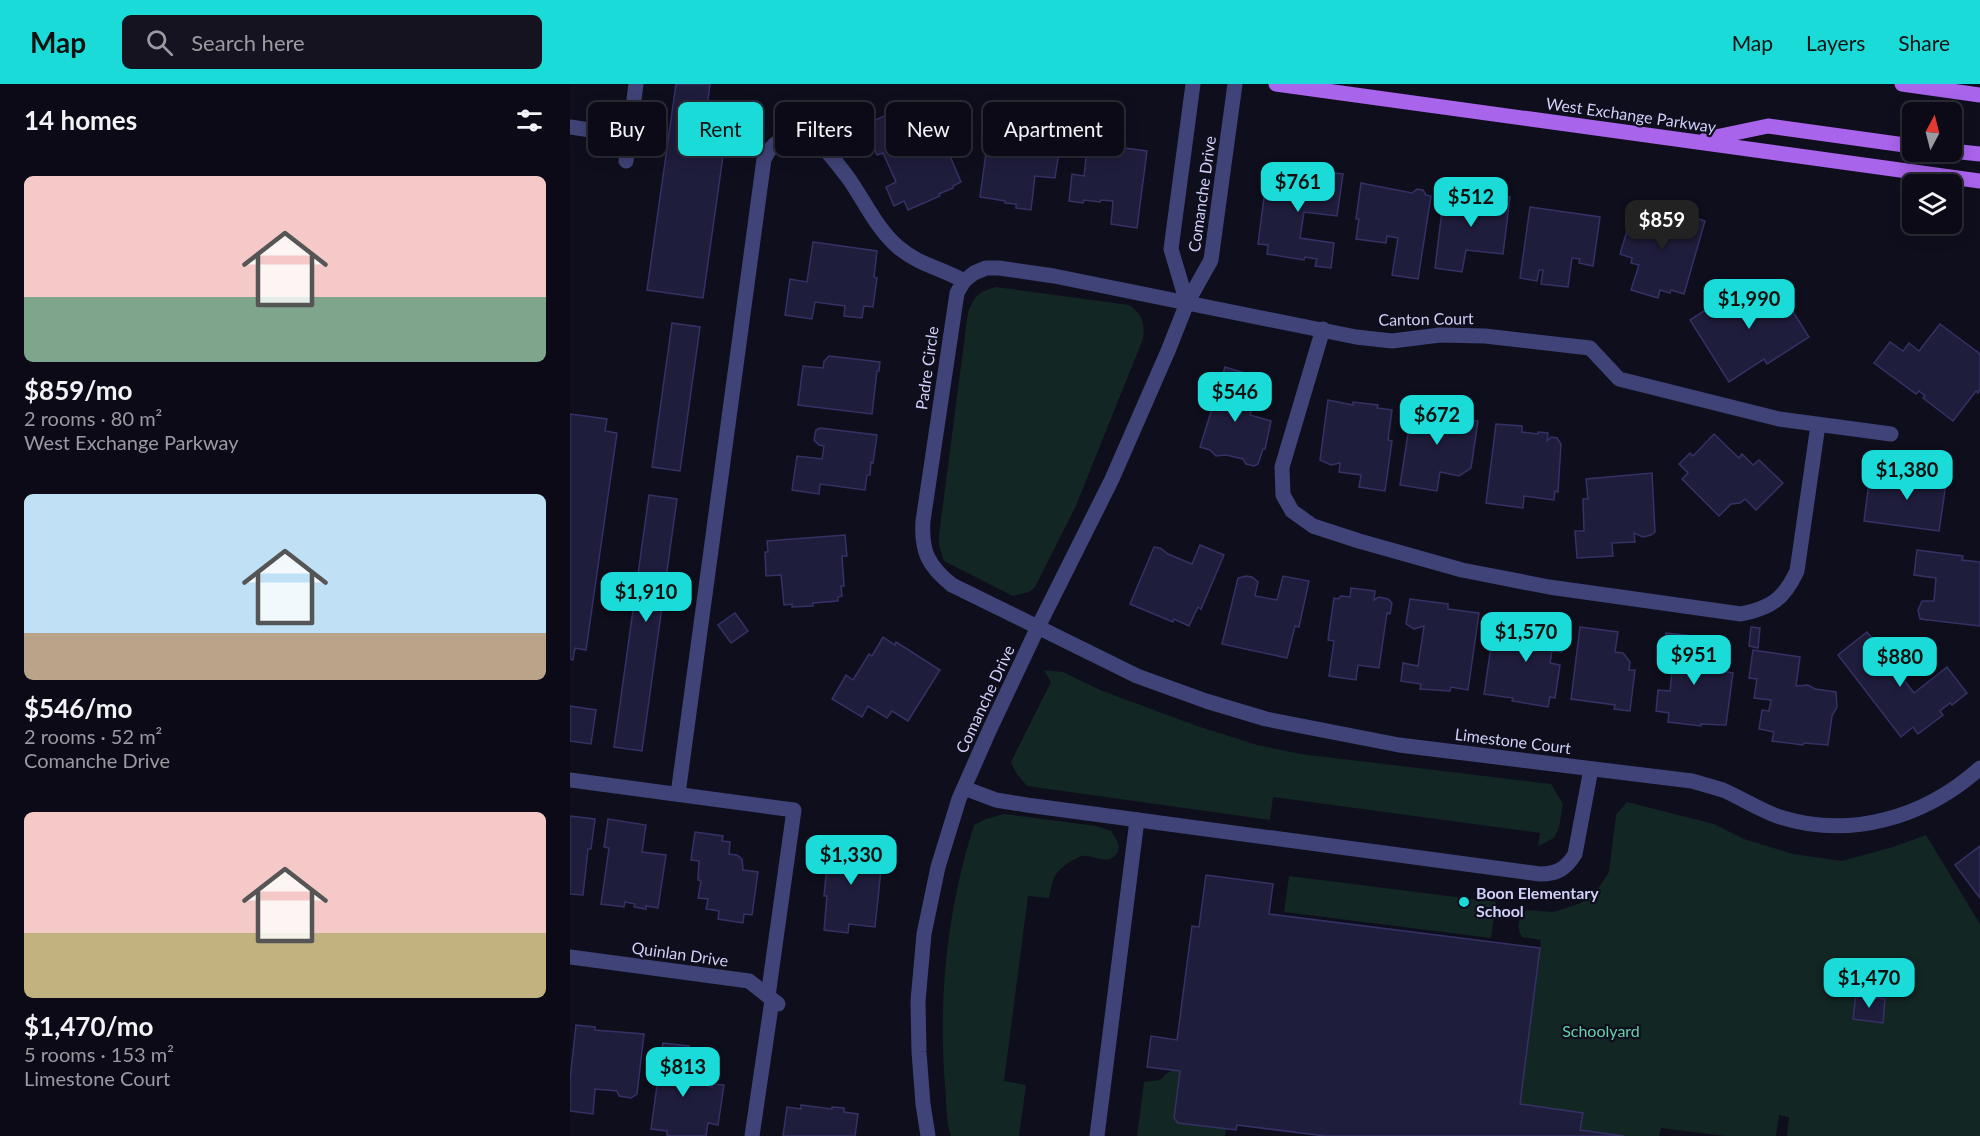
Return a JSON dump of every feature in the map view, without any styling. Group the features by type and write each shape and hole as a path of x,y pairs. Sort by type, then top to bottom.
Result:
{"main road":[{"name":"West Exchange Parkway","path":"1276,84 1980,181"},
{"path":"1902,84 1980,95"},
{"path":"1694,141 1768,126 1902,145"},
{"path":"1962,152 1980,154"}],"street":[{"path":"634,102 636,84"},
{"name":"Comanche Drive","path":"1187,303 1171,249 1193,84"},
{"name":"Comanche Drive","path":"928,1136 919,1052 918,1001 924,934 938,867 964,788 1038,627 1112,479 1187,303 1212,260 1235,84"},
{"path":"570,127 588,130"},
{"path":"678,794 764,159 769,149 778,140 802,133 814,136 848,178 882,230 898,248 924,265 949,273 964,281 974,273 986,268 999,268 1054,276 1187,303"},
{"path":"626,161 627,156"},
{"name":"Padre Circle","path":"964,281 957,293 954,305 922,539 927,557 937,573 952,585 1038,627"},
{"name":"Canton Court","path":"1187,303 1356,337 1392,341 1440,335 1505,338 1590,348 1619,379 1779,419 1818,425"},
{"path":"1323,329 1282,467 1283,495 1292,511 1313,526 1359,541 1462,570 1516,580 1722,612 1740,614 1759,611 1775,602 1789,588 1797,571 1818,425 1891,434"},
{"name":"Limestone Court","path":"1038,627 1137,676 1206,701 1266,719 1399,745 1692,782 1722,790 1776,815 1820,825 1865,825 1889,820 1916,810 1969,778 1980,768"},
{"path":"964,788 1006,801 1551,874 1569,864 1575,854 1592,769"},
{"path":"570,780 794,810 773,1000 752,1136"},
{"path":"1097,1136 1137,820"},
{"name":"Quinlan Drive","path":"570,957 749,981 773,1000"}],"green space":[{"path":"996,287 1129,305 1140,315 1143,328 1143,339 1075,508 1035,587 1029,592 1013,596 944,561 939,545 968,312 978,295"},
{"path":"1044,670 1063,672 1100,690 1197,726 1257,745 1301,754 1551,784 1563,804 1559,828 1554,838 1538,846 1540,833 1273,797 1270,820 1027,786 1016,773 1011,762 1051,682"},
{"name":"Schoolyard","path":"1627,802 1714,824 1744,839 1793,854 1842,861 1926,835 1980,924 1980,1136 1787,1136 1789,1117 1779,1115 1776,1136 1725,1136 1661,1128 1659,1136 1624,1136 1580,1130 1582,1113 1520,1104 1541,940 1522,937 1519,929 1520,919 1527,910 1553,912 1581,903 1599,887 1609,872 1616,815"},
{"path":"1004,814 1096,826 1111,831 1119,848 1117,853 1109,859 1086,856 1067,864 1053,880 1049,898 1028,896 1004,1081 1026,1085 1019,1136 951,1136 946,1111 943,1020 951,921 974,825"},
{"path":"1289,876 1496,902 1491,938 1284,912"},
{"path":"1173,1070 1180,1071 1174,1118 1177,1122 1226,1129 1225,1136 1137,1136 1144,1082 1160,1080"}],"building":[{"path":"676,84 710,84 708,102 678,102 678,156 723,156 703,298 647,290"},
{"path":"886,115 886,156 950,156 961,182 939,194 940,196 908,210 904,201 894,206 886,187 896,182 883,153 877,155 874,148 874,121"},
{"path":"1124,148 1147,151 1137,228 1111,224 1113,201 1084,200 1083,203 1069,201 1072,174 1084,176 1086,156 1124,156"},
{"path":"986,156 1058,156 1055,178 1035,176 1031,210 1016,208 1016,204 1005,203 1005,201 980,197"},
{"path":"1285,168 1343,174 1337,216 1304,212 1300,238 1334,243 1331,268 1315,266 1317,259 1305,257 1304,260 1267,254 1268,245 1258,244 1267,174 1284,176"},
{"path":"1361,183 1412,193 1417,189 1423,190 1426,195 1431,196 1418,279 1392,275 1398,238 1387,236 1386,243 1356,239"},
{"path":"1452,192 1510,197 1503,254 1466,250 1462,272 1435,268 1444,194 1451,195"},
{"path":"1530,207 1600,217 1593,266 1579,263 1580,259 1572,258 1568,287 1541,284 1543,270 1539,270 1537,281 1520,278"},
{"path":"1669,210 1705,221 1684,294 1671,290 1670,293 1660,290 1658,298 1631,290 1639,265 1631,263 1632,258 1620,254 1632,214 1646,218 1648,215 1658,214 1665,222"},
{"path":"813,242 877,251 874,277 877,278 873,307 864,306 862,318 844,316 845,306 815,302 812,319 785,315 790,279 807,282"},
{"path":"1756,284 1764,290 1766,300 1768,294 1773,291 1785,294 1790,307 1809,337 1767,364 1764,359 1729,382 1690,320 1716,303 1719,308"},
{"path":"672,323 700,327 680,471 652,467"},
{"path":"1940,324 1980,354 1980,389 1953,421 1923,398 1925,396 1919,391 1916,394 1874,363 1890,342 1903,351 1909,343 1919,351"},
{"path":"829,356 880,362 872,414 798,405 803,366 823,368 824,361"},
{"path":"1225,367 1248,374 1239,405 1252,409 1250,415 1271,421 1265,449 1263,449 1258,464 1254,466 1246,464 1243,459 1226,455 1216,456 1210,450 1200,447"},
{"path":"1328,400 1353,405 1353,402 1378,405 1377,408 1392,410 1388,440 1392,441 1385,491 1359,487 1361,475 1339,472 1340,463 1331,465 1320,460"},
{"path":"1413,402 1429,405 1429,408 1445,405 1450,411 1449,416 1478,421 1471,468 1459,476 1440,472 1437,491 1400,485"},
{"path":"570,414 607,419 605,431 617,433 586,650 575,648 573,660 570,659"},
{"path":"1496,424 1522,426 1522,432 1548,433 1547,441 1551,437 1557,438 1561,444 1558,492 1555,491 1554,500 1524,496 1523,508 1486,503"},
{"path":"820,428 877,435 873,463 871,462 870,475 867,475 865,490 820,484 819,494 792,490 797,456 822,459 824,446 814,440 816,430"},
{"path":"1714,434 1739,458 1742,454 1753,465 1759,460 1783,483 1756,510 1745,499 1740,503 1731,504 1719,516 1682,479 1688,473 1679,464 1690,453 1693,456"},
{"path":"1898,471 1947,477 1939,531 1864,521 1869,482 1890,485 1891,476"},
{"path":"1652,473 1655,532 1643,537 1634,533 1635,542 1612,543 1613,556 1577,558 1575,531 1584,531 1583,499 1588,499 1586,479"},
{"path":"649,495 677,499 642,751 614,747"},
{"path":"845,535 847,556 842,556 844,586 841,586 842,596 838,597 838,601 813,603 813,606 784,605 781,575 766,576 767,541"},
{"path":"1200,545 1224,555 1201,609 1198,607 1189,626 1174,619 1173,622 1130,604 1154,547 1192,564"},
{"path":"1917,550 1963,556 1962,560 1980,562 1980,626 1920,619 1918,610 1922,601 1934,601 1936,578 1914,575"},
{"path":"1246,576 1258,582 1255,596 1277,600 1283,576 1309,581 1299,627 1295,626 1287,658 1222,644 1238,578"},
{"path":"1351,588 1375,591 1374,600 1379,597 1388,599 1392,603 1390,614 1387,613 1379,668 1358,665 1356,680 1329,676 1334,641 1328,640 1334,598 1350,597"},
{"path":"1410,599 1448,604 1448,609 1479,613 1468,690 1451,687 1450,691 1420,689 1421,684 1401,681 1403,663 1418,666 1424,626 1414,629 1406,624"},
{"path":"735,613 748,631 731,643 718,625"},
{"path":"1529,617 1566,623 1562,652 1552,651 1550,663 1560,665 1555,698 1550,697 1548,707 1512,701 1513,698 1484,694 1493,633 1502,631 1506,639 1511,639 1511,635 1526,637"},
{"path":"1580,627 1618,632 1615,652 1623,653 1630,662 1629,670 1635,670 1630,711 1614,709 1615,705 1571,699"},
{"path":"1751,627 1760,628 1758,648 1749,646"},
{"path":"1867,632 1914,693 1947,667 1967,693 1940,711 1943,715 1918,734 1913,727 1901,737 1838,655"},
{"path":"1666,633 1702,637 1699,665 1733,673 1726,725 1701,724 1701,726 1668,722 1669,713 1656,711 1658,690 1670,691 1673,661 1663,660"},
{"path":"883,637 895,645 896,642 940,670 908,721 892,711 887,718 868,706 862,717 832,699 846,675 853,680 869,654 872,656"},
{"path":"1753,650 1800,657 1796,686 1808,685 1815,689 1836,692 1837,707 1832,716 1828,745 1772,741 1774,732 1759,729 1762,710 1769,711 1771,700 1754,698 1757,679 1749,678"},
{"path":"570,706 596,710 591,744 570,741"},
{"path":"570,816 595,819 591,849 588,849 583,895 570,894"},
{"path":"608,819 646,825 642,852 666,855 658,908 634,907 635,904 625,902 624,907 601,904 609,848 604,847"},
{"path":"695,832 723,836 722,841 730,842 729,854 737,855 742,859 743,870 758,872 752,915 744,914 743,923 718,919 719,911 706,909 708,899 698,898 701,881 698,880 699,861 691,860"},
{"path":"839,838 868,846 870,852 878,853 878,860 882,860 875,927 849,924 848,933 824,930 827,896 824,896 829,847"},
{"path":"1980,846 1980,898 1955,865"},
{"path":"1206,875 1273,884 1269,914 1540,948 1520,1104 1583,1113 1580,1130 1624,1136 1325,1136 1237,1125 1236,1130 1178,1123 1174,1118 1180,1071 1147,1067 1151,1036 1177,1040 1192,926 1199,927"},
{"path":"1856,995 1885,999 1883,1023 1853,1019"},
{"path":"576,1025 595,1027 595,1030 644,1034 637,1094 631,1098 619,1096 617,1091 595,1089 593,1114 570,1111 570,1080"},
{"path":"663,1043 689,1046 685,1082 708,1084 707,1086 712,1087 713,1084 724,1085 718,1125 708,1123 706,1136 671,1136 667,1135 667,1131 651,1129"},
{"path":"801,1105 832,1109 832,1107 844,1108 844,1112 858,1114 855,1136 783,1136 787,1107 801,1109"}],"place":[{"name":"Boon Elementary School","path":"1464,902"}]}
